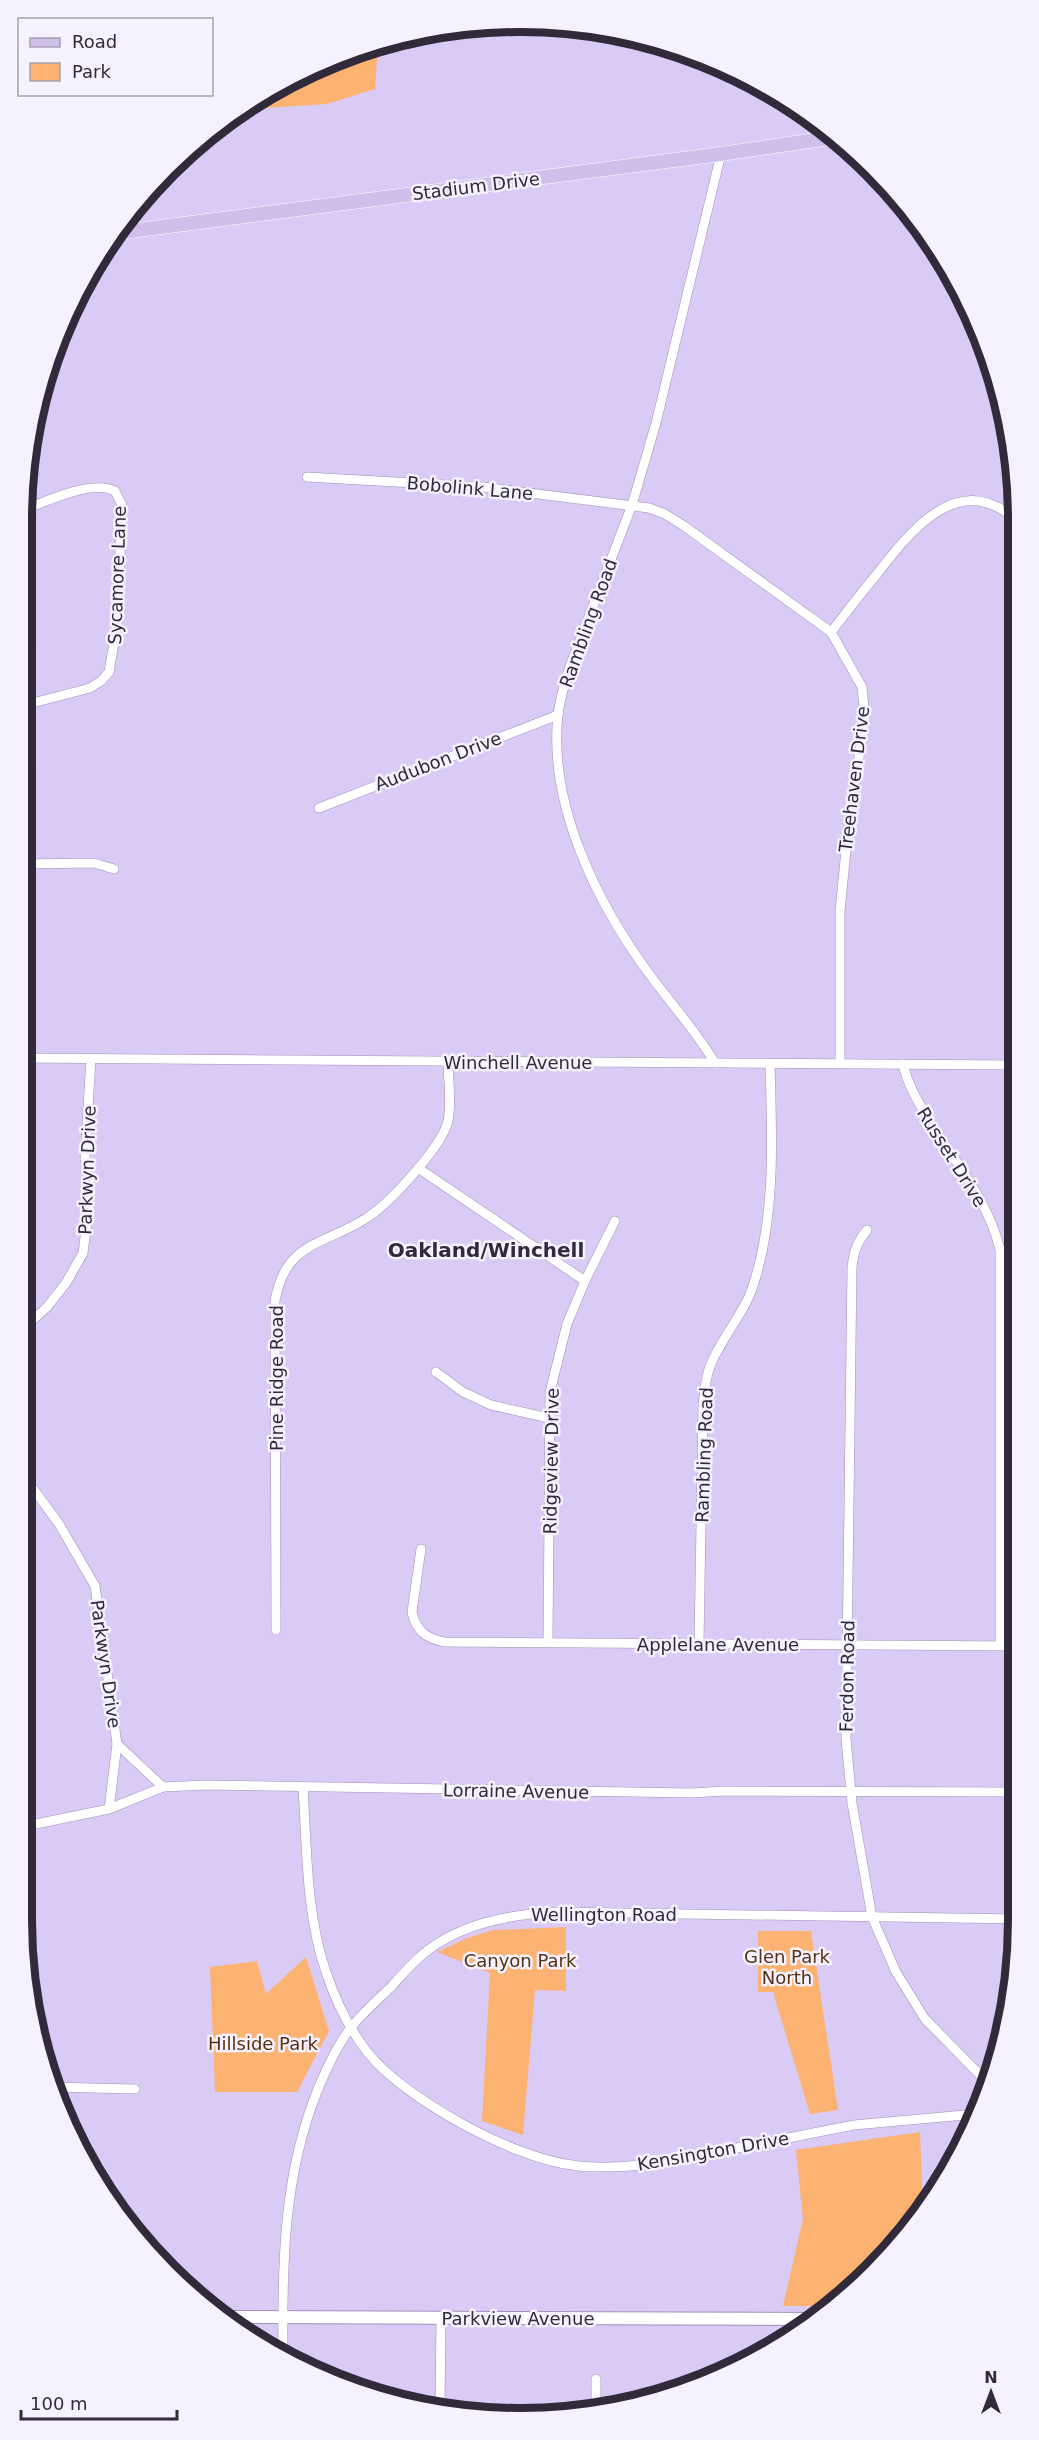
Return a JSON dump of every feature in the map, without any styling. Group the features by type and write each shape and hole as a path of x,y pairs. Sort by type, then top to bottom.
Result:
{"main road":[{"name":"Stadium Drive","path":"126,231 825,139"}],"street":[{"name":"Rambling Road","path":"715,1063 698,1034 650,975 610,915 581,852 558,770 558,715 570,666 632,505 656,423 721,154"},
{"name":"Bobolink Lane","path":"307,477 483,487 632,505"},
{"name":"Sycamore Lane","path":"32,506 84,489 102,486 115,491 122,504 117,625 109,672 90,688 32,703"},
{"path":"831,632 911,532 936,513 948,505 973,500 991,503 1008,514"},
{"name":"Treehaven Drive","path":"632,505 665,514 684,526 831,632 862,687 866,718 848,830 840,911 840,1063"},
{"name":"Audubon Drive","path":"319,808 558,715"},
{"path":"32,864 94,862 114,869"},
{"name":"Winchell Avenue","path":"32,1058 1008,1065"},
{"name":"Parkwyn Drive","path":"32,1321 47,1308 66,1283 83,1253 89,1206 89,1183 84,1158 91,1058"},
{"name":"Pine Ridge Road","path":"276,1630 275,1301 278,1284 284,1271 300,1252 368,1218 418,1168 443,1133 448,1121 448,1061"},
{"name":"Rambling Road","path":"699,1644 703,1405 711,1363 743,1311 754,1285 765,1242 772,1150 770,1064"},
{"name":"Russet Drive","path":"903,1064 910,1089 992,1223 1000,1250 1000,1645"},
{"path":"418,1168 585,1281"},
{"name":"Ridgeview Drive","path":"548,1642 549,1418 554,1372 567,1324 585,1281 615,1221"},
{"name":"Ferdon Road","path":"867,1230 858,1241 852,1267 846,1739 851,1791 872,1917 897,1972 925,2019 982,2077"},
{"path":"436,1372 463,1392 491,1405 549,1418"},
{"name":"Parkwyn Drive","path":"32,1487 59,1524 95,1586 117,1744 163,1787"},
{"name":"Applelane Avenue","path":"421,1550 412,1612 414,1621 422,1633 444,1642 1008,1645"},
{"path":"109,1809 117,1744"},
{"name":"Lorraine Avenue","path":"32,1825 109,1809 163,1787 206,1785 693,1793 724,1791 1008,1792"},
{"name":"Kensington Drive","path":"303,1788 309,1874 319,1950 334,1993 368,2052 389,2074 445,2114 485,2136 539,2158 571,2165 601,2167 651,2164 854,2125 966,2115"},
{"name":"Wellington Road","path":"282,2347 285,2229 303,2124 325,2072 352,2026 422,1954 460,1932 480,1924 529,1913 1008,1919"},
{"path":"61,2087 135,2089"},
{"name":"Parkview Avenue","path":"235,2317 801,2319"},
{"path":"440,2402 441,2318"},
{"path":"596,2379 596,2402"}],"green space":[{"path":"377,53 375,89 327,104 260,107 304,82"},
{"name":"Canyon Park","path":"566,1927 566,1991 535,1990 523,2135 482,2121 490,1973 437,1952 467,1938 493,1930"},
{"name":"Glen Park North","path":"758,1931 811,1931 838,2110 810,2114 773,1992 758,1992"},
{"name":"Hillside Park","path":"306,1957 329,2031 297,2092 215,2092 210,1967 257,1961 266,1994"},
{"path":"920,2132 922,2196 907,2218 865,2266 819,2306 783,2306 803,2219 796,2150"}],"district":[{"name":"Oakland/Winchell","path":"486,1250"}]}
